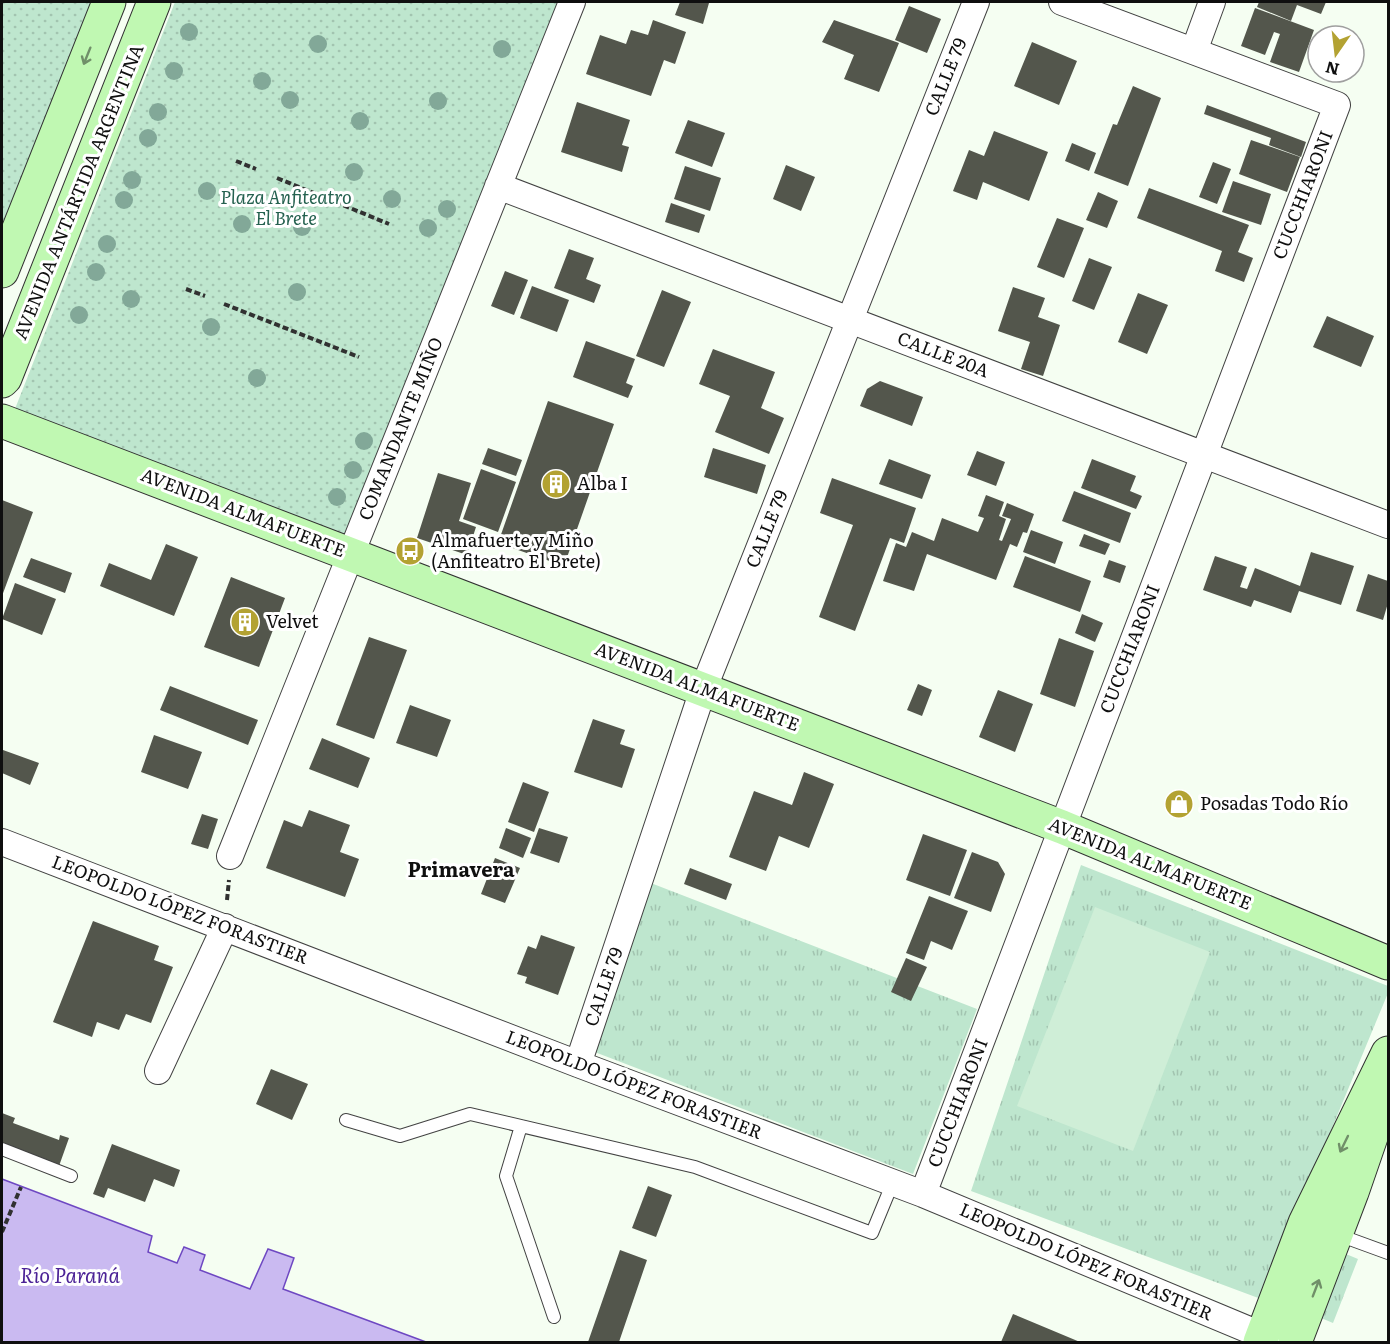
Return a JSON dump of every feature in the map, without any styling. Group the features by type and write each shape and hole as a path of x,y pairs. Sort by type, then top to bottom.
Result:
{"main road":[{"path":"2,271 109,2"},
{"name":"AVENIDA ANTÁRTIDA ARGENTINA","path":"2,381 154,2"},
{"name":"AVENIDA ALMAFUERTE","path":"2,421 1062,827 1389,963"},
{"path":"1295,1342 1321,1228 1389,1053"},
{"path":"1267,1341 1389,1086"}],"street":[{"name":"COMANDANTE MIÑO","path":"230,856 572,2"},
{"name":"CALLE 79","path":"578,1064 703,690 976,2"},
{"path":"1062,2 1194,51 1212,2"},
{"name":"CUCCHIARONI","path":"923,1194 1337,105 1194,51"},
{"name":"CALLE 20A","path":"498,186 1389,525"},
{"name":"LEOPOLDO LÓPEZ FORASTIER","path":"2,842 578,1064 893,1182 1267,1341"},
{"path":"158,1071 225,927"}],"lane":[{"path":"346,1120 400,1136 470,1114 695,1167 872,1233 893,1182"},
{"path":"521,1126 506,1176 554,1317"},
{"path":"2,1149 71,1176"},
{"path":"1321,1228 1389,1253"}],"path":[{"path":"236,161 256,169"},
{"path":"278,178 389,224"},
{"path":"186,289 206,296"},
{"path":"224,304 359,357"},
{"path":"225,927 230,856"},
{"path":"2,1232 21,1186"}],"green space":[{"path":"2,2 92,2 2,225"},
{"name":"Plaza Anfiteatro El Brete","path":"175,2 560,2 347,545 13,414"},
{"path":"1081,865 1388,986 1388,993 1261,1299 971,1191"},
{"path":"643,880 977,1009 913,1174 579,1046"},
{"path":"1095,907 1210,952 1133,1151 1017,1106"},
{"path":"1346,1254 1358,1259 1333,1323 1321,1318"}],"water":[{"name":"Río Paraná","path":"2,1179 152,1236 148,1252 177,1263 184,1247 205,1255 200,1270 250,1289 268,1249 294,1258 283,1289 426,1342 2,1342"}],"building":[{"path":"680,2 709,3 703,24 675,15"},
{"path":"1259,2 1326,2 1321,14 1297,5 1291,21 1257,7"},
{"path":"909,6 941,19 927,53 895,40"},
{"path":"1255,8 1306,27 1306,52 1299,72 1270,62 1280,34 1274,32 1265,55 1241,46"},
{"path":"653,20 686,32 675,64 664,60 651,96 586,74 600,35 626,44 631,30 648,35"},
{"path":"834,20 899,43 879,92 844,79 854,55 822,42"},
{"path":"1032,42 1077,61 1059,105 1014,86"},
{"path":"1133,86 1161,98 1128,186 1094,173 1113,124 1117,125"},
{"path":"577,102 630,120 622,145 629,147 622,172 561,152"},
{"path":"1207,105 1306,142 1301,157 1269,145 1271,138 1204,114"},
{"path":"688,120 725,133 712,167 675,153"},
{"path":"994,131 1048,152 1029,201 983,182 977,200 953,191 969,150 984,156"},
{"path":"1251,140 1300,157 1287,192 1239,174"},
{"path":"1072,143 1096,153 1089,171 1065,161"},
{"path":"1213,162 1231,169 1217,204 1199,197"},
{"path":"786,165 815,177 801,211 773,199"},
{"path":"685,166 721,178 710,211 674,199"},
{"path":"1233,181 1271,194 1261,225 1222,212"},
{"path":"1149,188 1249,225 1238,252 1253,258 1244,282 1215,271 1222,251 1137,218"},
{"path":"1098,192 1118,201 1107,228 1086,220"},
{"path":"671,203 705,215 699,233 665,222"},
{"path":"1057,218 1084,228 1064,278 1037,267"},
{"path":"569,249 594,258 586,279 601,285 594,303 554,288"},
{"path":"1089,258 1112,267 1094,310 1072,301"},
{"path":"505,271 528,280 514,315 491,306"},
{"path":"532,286 569,300 557,332 520,318"},
{"path":"1013,287 1045,298 1038,317 1060,325 1043,376 1021,369 1030,342 998,331"},
{"path":"662,290 691,302 664,367 636,356"},
{"path":"1138,293 1168,305 1147,354 1118,342"},
{"path":"1327,316 1374,336 1361,367 1313,347"},
{"path":"586,341 635,359 626,383 633,386 628,398 573,377"},
{"path":"713,349 775,372 761,408 784,418 769,454 715,432 730,396 699,384"},
{"path":"880,381 923,397 912,426 860,406 867,389"},
{"name":"Alba I","path":"548,401 614,424 564,566 498,543"},
{"path":"488,448 522,460 516,476 482,464"},
{"path":"713,448 766,465 757,494 704,477"},
{"path":"977,451 1005,462 996,486 967,475"},
{"path":"889,459 931,475 922,499 879,484"},
{"path":"1092,459 1136,476 1130,491 1142,496 1136,509 1081,488"},
{"path":"481,469 516,482 498,532 463,519"},
{"path":"438,473 471,483 459,521 476,527 467,555 417,538"},
{"path":"832,478 916,508 904,543 890,538 855,631 819,617 853,525 820,513"},
{"path":"1074,491 1131,513 1120,543 1062,521"},
{"path":"986,495 1004,502 999,516 1006,519 999,540 1002,541 1011,519 1002,516 1007,503 1034,514 1027,533 1023,532 1017,547 1010,544 996,580 927,554 914,591 883,581 896,543 906,547 912,532 934,541 942,518 978,532 984,518 978,516"},
{"path":"2,500 33,512 2,596"},
{"path":"1031,530 1063,542 1055,564 1023,552"},
{"path":"1084,534 1110,544 1105,555 1079,546"},
{"path":"166,544 198,557 174,616 100,586 109,563 151,580"},
{"path":"1311,552 1354,566 1341,605 1299,591 1291,613 1254,600 1251,607 1203,590 1215,556 1247,567 1240,587 1247,589 1255,568 1300,586"},
{"path":"1025,556 1091,581 1080,612 1013,587"},
{"path":"31,558 72,573 65,593 23,577"},
{"path":"1109,560 1126,566 1120,583 1103,577"},
{"path":"1368,574 1388,581 1388,603 1383,620 1356,611"},
{"name":"Velvet","path":"231,577 285,598 259,667 204,647"},
{"path":"15,583 56,599 42,635 2,619"},
{"path":"1082,614 1103,623 1095,642 1075,633"},
{"path":"369,637 407,650 374,739 336,725"},
{"path":"1059,638 1094,651 1075,707 1040,694"},
{"path":"918,684 932,690 922,716 907,710"},
{"path":"170,686 258,720 248,745 160,710"},
{"path":"998,690 1033,704 1015,752 979,737"},
{"path":"410,705 451,720 437,757 396,743"},
{"path":"593,719 625,730 620,744 635,749 622,788 574,772"},
{"path":"154,735 202,752 188,789 141,772"},
{"path":"322,738 370,758 358,788 309,769"},
{"path":"3,750 39,763 30,785 2,773"},
{"path":"804,772 834,784 809,848 779,836 766,871 729,857 754,791 792,805"},
{"path":"523,782 549,792 534,832 508,822"},
{"path":"309,810 350,825 340,852 359,859 345,897 266,868 284,820 302,827"},
{"path":"202,814 218,819 208,849 191,844"},
{"path":"506,828 531,838 523,858 499,848"},
{"path":"539,828 568,837 559,863 530,853"},
{"path":"923,834 967,850 950,896 906,880"},
{"path":"972,852 998,862 1005,874 991,912 954,898"},
{"path":"495,858 520,868 505,903 481,894"},
{"path":"690,868 732,884 726,900 684,884"},
{"path":"929,896 968,911 952,950 931,941 924,960 906,953"},
{"path":"93,921 159,946 154,960 173,967 151,1023 126,1014 119,1030 97,1022 92,1037 53,1022"},
{"path":"541,935 575,947 558,995 525,983 527,977 517,974 528,946 536,949"},
{"path":"906,958 927,967 911,1001 891,992"},
{"path":"271,1069 308,1084 292,1120 256,1104"},
{"path":"2,1113 15,1118 13,1123 59,1140 60,1135 69,1138 59,1166 2,1146"},
{"path":"112,1144 180,1170 174,1187 154,1179 145,1202 108,1188 104,1198 93,1194"},
{"path":"648,1186 672,1195 656,1237 632,1228"},
{"path":"620,1250 647,1260 619,1342 588,1342"},
{"path":"1013,1314 1080,1342 1001,1342"}],"place":[{"name":"Alba I","path":"556,484"},
{"name":"Almafuerte y Miño (Anfiteatro El Brete)","path":"410,551"},
{"name":"Velvet","path":"245,622"},
{"name":"Posadas Todo Río","path":"1179,804"}],"district":[{"name":"Primavera","path":"461,870"}]}
